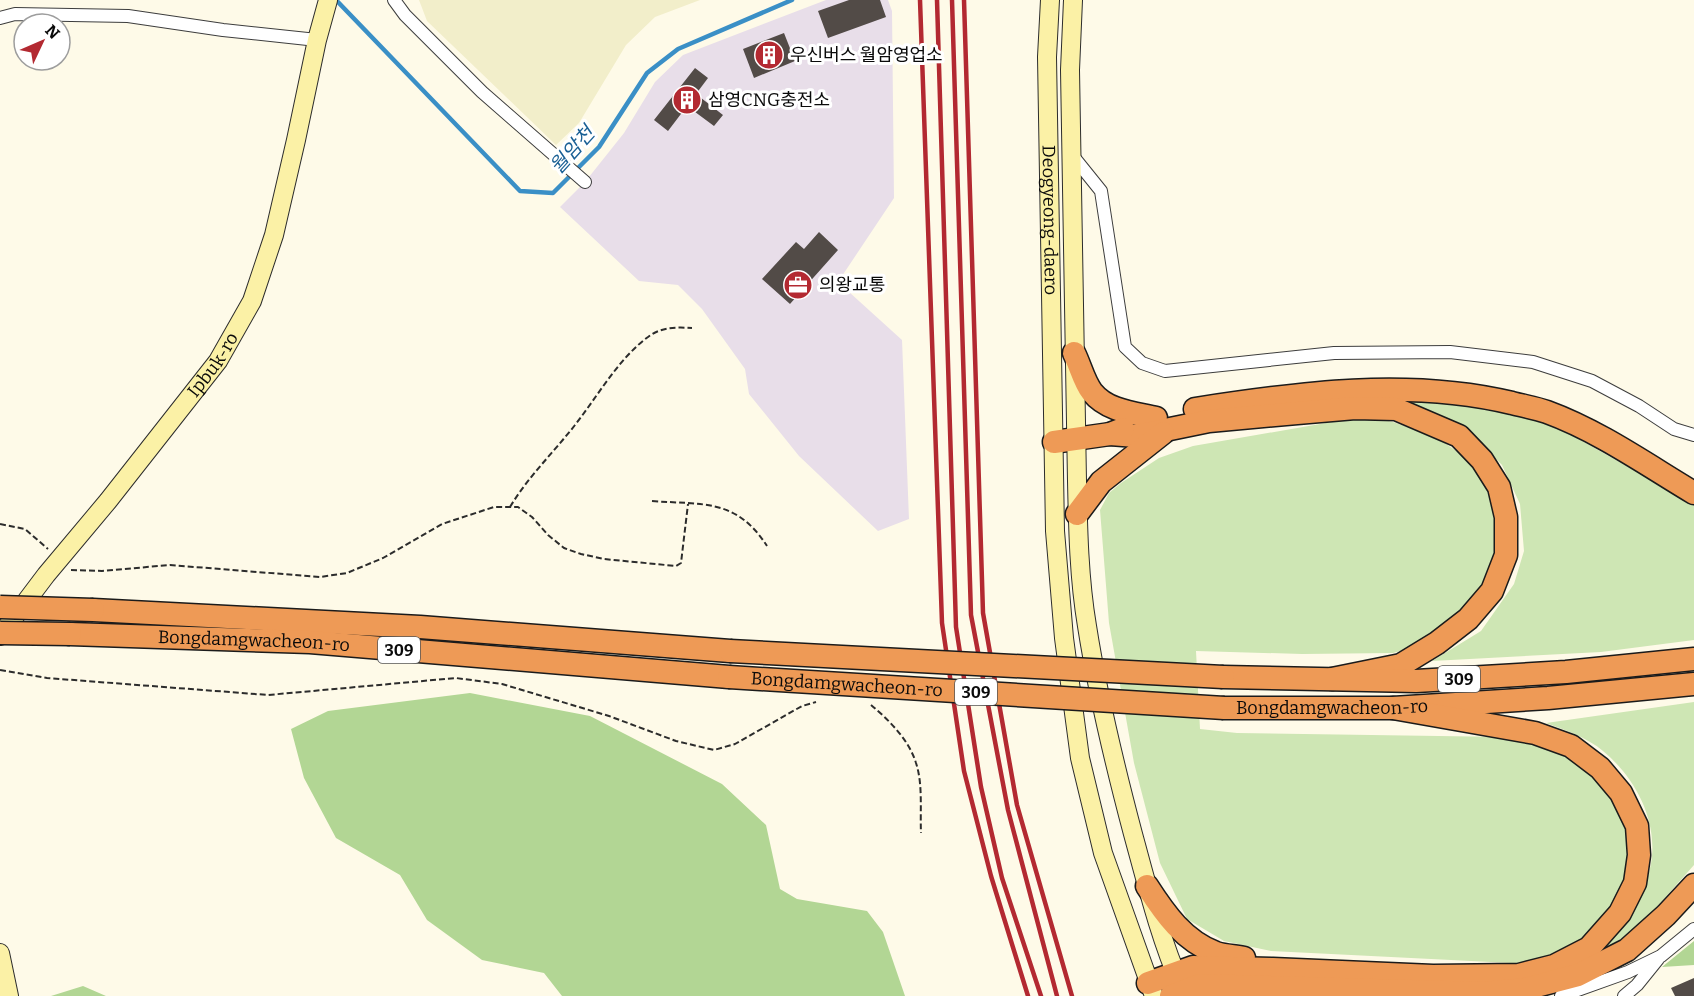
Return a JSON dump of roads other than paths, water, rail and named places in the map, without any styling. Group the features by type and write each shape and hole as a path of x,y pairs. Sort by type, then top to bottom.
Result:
{"highway":[{"path":"1074,353 1091,391 1102,401 1118,410 1162,424 1355,408 1396,409 1459,436 1482,460 1499,486 1506,517 1506,555 1492,591 1468,620 1437,643 1401,665 1332,679"},
{"path":"1065,441 1110,434 1136,436 1186,410 1270,397 1364,390 1442,392 1494,399 1546,411 1592,433 1694,493"},
{"path":"1077,514 1101,482 1162,424"},
{"name":"Bongdamgwacheon-ro","path":"0,608 93,610 420,627 730,651 1223,677 1428,680 1566,672 1694,659"},
{"name":"Bongdamgwacheon-ro","path":"0,634 70,634 310,642 729,677 1224,708 1393,708 1548,698 1694,684"},
{"path":"1178,989 1193,967 1433,976 1519,975 1554,966 1589,948 1620,913 1635,883 1639,855 1637,826 1622,793 1600,768 1571,747 1535,733 1393,708"},
{"path":"1151,989 1178,989 1200,985 1483,993 1525,989 1578,975 1627,950 1666,915 1694,885"},
{"path":"1147,886 1163,911 1186,936 1216,952 1251,959 1273,969"},
{"path":"1273,996 1300,988"}],"street":[{"name":"Ipbuk-ro","path":"0,634 218,361 252,302 274,234 297,140 316,40 328,0"},
{"path":"394,0 405,15 482,92 585,182"},
{"name":"Deogyeong-daero","path":"1050,0 1047,57 1065,441"},
{"name":"Deogyeong-daero","path":"1065,441 1074,353 1070,70 1073,0"},
{"path":"0,18 15,14 128,16 223,30 316,40"},
{"path":"1071,154 1101,191 1125,347 1142,363 1165,371 1334,353 1438,352 1533,362 1592,381 1639,406 1674,429 1694,435"},
{"path":"1065,441 1077,514 1087,625 1111,752 1147,886 1178,989"},
{"path":"1065,441 1055,531 1064,638 1080,758 1103,853 1151,989"},
{"path":"1624,996 1637,985 1661,956 1694,929"},
{"path":"0,953 9,996"},
{"path":"1561,996 1628,972 1661,956"}],"waterway":[{"name":"월암천","path":"336,0 520,191 553,193 599,147 647,73 678,49 792,0"}],"railway":[{"path":"920,0 942,623 964,771 991,876 1028,996"},
{"path":"937,0 956,627 981,787 1002,878 1041,996"},
{"path":"952,0 971,615 1008,810 1057,996"},
{"path":"964,0 983,613 1017,805 1072,996"}],"place":[{"name":"우신버스 월암영업소","path":"769,55"},
{"name":"삼영CNG충전소","path":"687,100"},
{"name":"의왕교통","path":"798,285"}]}
